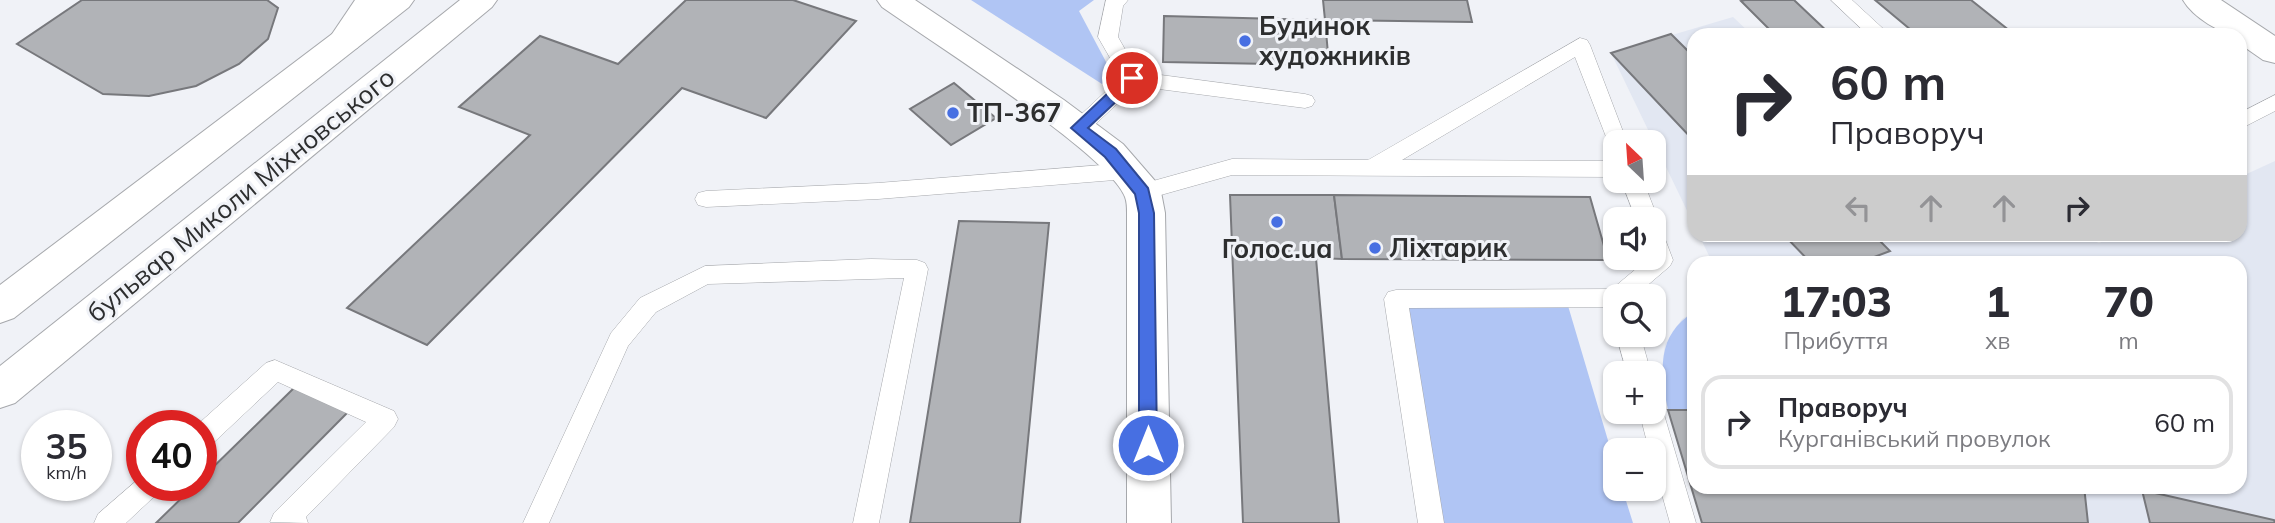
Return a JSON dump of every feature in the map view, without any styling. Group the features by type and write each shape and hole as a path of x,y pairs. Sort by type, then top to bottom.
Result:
{"main road":[{"path":"345,40 371,0"},
{"name":"бульвар Миколи Міхновського","path":"0,307 398,0"},
{"name":"бульвар Миколи Міхновського","path":"0,390 481,0"},
{"path":"892,0 1079,128 1110,153 1135,182 1146,213 1149,523"},
{"path":"2199,0 2240,28"},
{"path":"2247,33 2275,52"}],"lane":[{"path":"1119,0 1114,3 1108,37 1132,78"},
{"path":"1840,0 1872,28"},
{"path":"1373,167 1580,45 1612,130"},
{"path":"1079,128 1132,78"},
{"path":"1132,78 1305,101"},
{"path":"2247,118 2275,102"},
{"path":"706,199 1135,182 1232,167 1603,169"},
{"path":"537,523 619,340 648,305 705,275 871,268 917,269 866,523"},
{"path":"1633,284 1650,270"},
{"path":"1432,523 1396,299 1603,297"},
{"path":"217,423 275,370 385,419 283,522 295,523"},
{"path":"1655,424 1684,523"},
{"path":"107,523 131,501"}],"shaded area":[{"path":"971,0 1094,0 1079,11 1113,75 1102,84"},
{"path":"1733,17 1745,28 1696,28"},
{"path":"1687,31 1687,210 1666,167 1666,130 1648,130 1611,53"},
{"path":"2275,161 2275,523 1702,523 1694,494 2247,494 2247,256 1709,256 1702,242 2247,242 2247,174"},
{"path":"1396,299 1566,299 1607,438 1603,438 1603,501 1626,501 1633,523 1431,523"},
{"path":"1687,316 1687,470 1666,396 1666,361 1663,361 1666,343 1682,319"},
{"path":"1687,317 1687,410 1668,410 1666,361 1664,361 1667,343"}],"building":[{"path":"82,0 267,0 278,8 268,39 239,64 196,86 149,96 103,94 17,44"},
{"path":"686,0 793,0 856,21 766,118 682,88 427,345 347,308 530,135 459,107 540,36 618,64"},
{"name":"Будинок художників","path":"1323,0 1467,0 1472,22 1325,20"},
{"path":"1794,0 1824,28 1768,28 1741,1"},
{"path":"1875,0 1971,0 2006,28 1909,28"},
{"name":"Будинок художників","path":"1164,16 1325,20 1329,65 1163,62"},
{"path":"1671,34 1687,50 1687,134 1611,53"},
{"name":"ТП-367","path":"954,83 996,118 951,145 910,109"},
{"path":"1230,195 1334,195 1342,259 1316,258 1339,523 1243,523"},
{"path":"1334,195 1590,197 1603,242 1603,260 1342,259"},
{"path":"959,221 1049,223 1020,523 910,523"},
{"path":"1791,242 1881,242 1890,251 1877,256 1804,256"},
{"path":"295,387 348,412 238,523 156,523 179,501 217,501 217,463"},
{"path":"1668,410 1687,410 1687,473"},
{"path":"1693,494 2085,494 2088,523 1702,523"},
{"path":"2143,494 2160,494 2274,520 2275,523 2150,523"}],"place":[{"name":"Будинок художників","path":"1245,41"},
{"name":"ТП-367","path":"953,113"},
{"name":"Голос.ua","path":"1277,222"},
{"name":"Ліхтарик","path":"1375,248"}],"route":[{"path":"1132,78 1079,128 1110,153 1143,192 1146,213 1148,445"}]}
